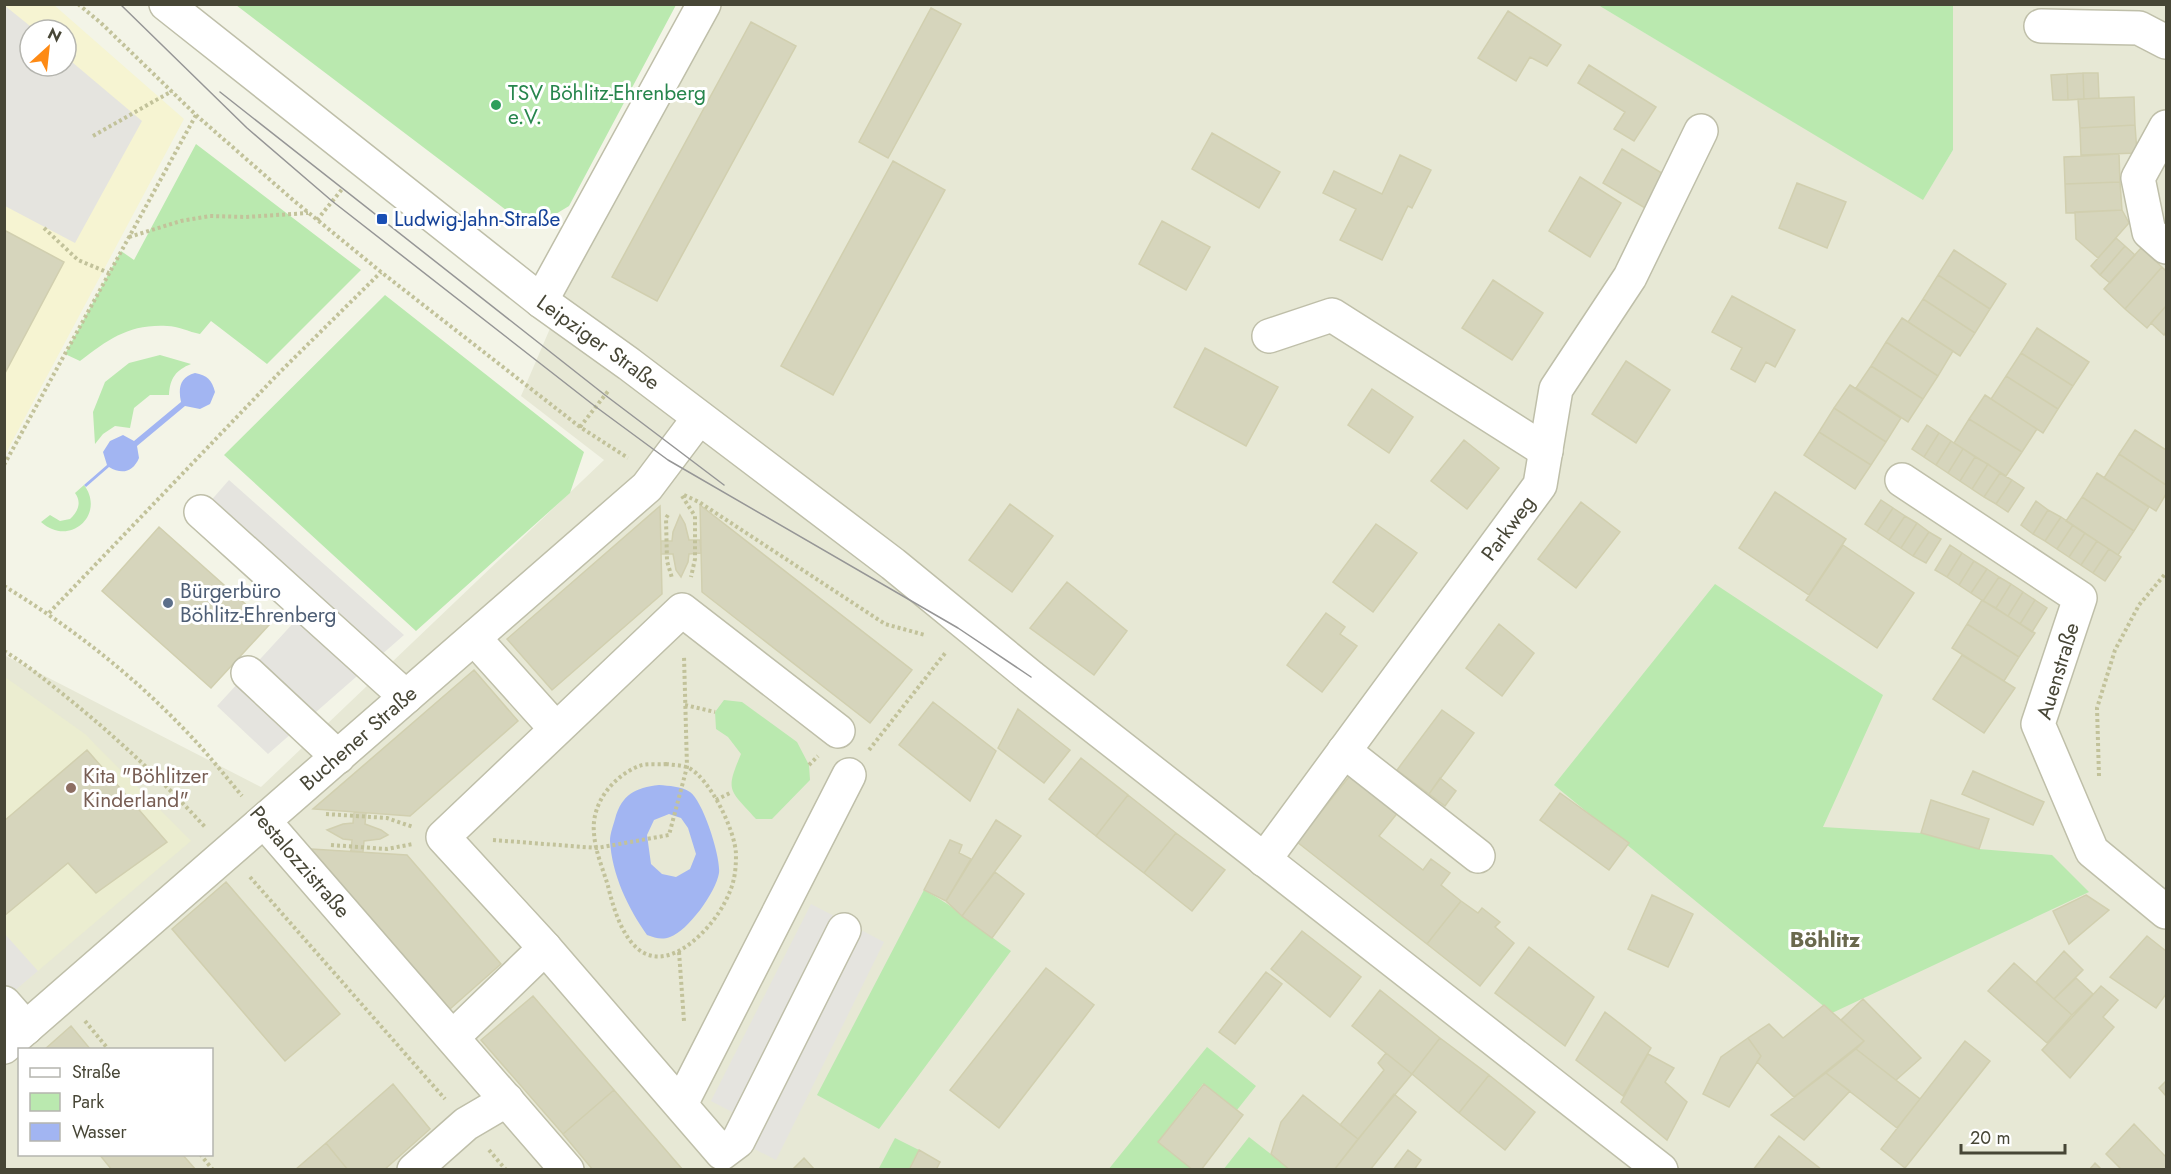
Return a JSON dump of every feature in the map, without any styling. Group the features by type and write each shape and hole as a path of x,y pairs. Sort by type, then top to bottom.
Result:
{"street":[{"name":"Leipziger Straße","path":"166,4 541,301 629,364 893,564 1031,677 1661,1170"},
{"path":"541,301 704,4"},
{"path":"2041,26 2152,25"},
{"path":"2166,127 2138,178 2150,232 2166,247"},
{"name":"Parkweg","path":"1264,860 1540,485 1557,389 1630,277 1701,130"},
{"path":"1269,336 1332,315 1546,451"},
{"name":"Buchener Straße","path":"15,1037 647,488 668,484 699,418"},
{"name":"Auenstraße","path":"1902,480 2080,598 2038,724 2092,851 2166,912"},
{"path":"201,512 406,697"},
{"path":"838,730 682,610 443,837 545,948 722,1153 738,1141 844,930"},
{"path":"474,638 556,729"},
{"path":"248,673 338,757"},
{"path":"1344,751 1478,856"},
{"path":"681,1104 849,775"},
{"name":"Pestalozzistraße","path":"264,821 567,1170"},
{"path":"453,1037 545,948"},
{"path":"4,1003 15,1037"},
{"path":"414,1170 466,1124 507,1100"}],"path":[{"path":"78,4 101,22 196,115 308,213 580,428 699,502 885,624 934,638"},
{"path":"93,136 172,92"},
{"path":"4,465 196,115"},
{"path":"317,220 364,160"},
{"path":"129,237 181,221 210,216 246,217 308,213"},
{"path":"44,228 78,260 109,273"},
{"path":"49,613 279,374 381,272"},
{"path":"580,428 629,364"},
{"path":"668,484 676,501"},
{"path":"668,484 695,516 695,560 682,610"},
{"path":"316,815 387,818 443,837 597,848 669,835 687,767 682,610 667,561 666,518 671,509"},
{"path":"2103,787 2099,776 2097,708 2115,650 2139,605 2166,573"},
{"name":"Pestalozzistraße","path":"4,586 49,613 128,676 182,727 264,821"},
{"path":"849,775 948,649 941,644"},
{"path":"4,651 20,660 95,719 166,785 228,852 506,1170"},
{"path":"685,705 715,712"},
{"path":"666,764 687,767 702,777 728,826 736,852 734,885 721,911 703,933 679,952 662,956 644,953 628,938 614,911 594,833 595,811 604,793 621,776 641,765 666,764"},
{"path":"716,800 732,792"},
{"path":"324,844 387,849 443,837"},
{"path":"201,1156 213,1170"}],"shaded area":[{"path":"4,5 20,18 18,18 18,78 78,78 78,67 142,121 75,243 5,206"},
{"path":"5,5 54,5 69,18 18,18 18,78 78,78 78,26 184,119 5,455"},
{"path":"719,5 1598,5 1923,199 1953,150 1953,5 2166,5 2166,1169 5,1169 4,655 261,787 604,460 521,396 585,247"},
{"path":"229,480 404,635 268,754 217,706 308,607 201,512"},
{"name":"Kita \"Böhlitzer Kinderland\"","path":"5,677 85,734 191,841 5,999"},
{"path":"811,904 884,942 776,1160 723,1133 732,1112 711,1101"},
{"path":"4,933 38,971 5,999 4,999"}],"green space":[{"name":"TSV Böhlitz-Ehrenberg e.V.","path":"236,5 676,5 569,206 531,229"},
{"path":"1598,5 1953,5 1953,150 1923,200"},
{"path":"196,144 361,270 267,364 211,321 200,334 171,326 154,326 130,330 100,346 80,361 65,354 121,251 134,260"},
{"path":"385,295 584,452 570,493 416,631 224,455"},
{"path":"160,355 191,364 175,375 169,395 150,395 134,408 130,428 115,426 103,434 95,444 93,412 105,382 129,363"},
{"path":"84,485 90,496 91,507 82,524 63,531 52,529 41,522 50,515 60,521 70,519 78,507 75,493"},
{"path":"1715,584 1883,695 1823,827 1921,833 1979,849 2052,855 2089,892 1832,1013 1554,785"},
{"path":"724,700 742,702 797,742 809,765 810,780 772,819 756,819 732,790 733,776 741,754 728,737 716,729 715,712"},
{"path":"924,890 958,911 1011,951 879,1129 817,1095"},
{"path":"1207,1047 1256,1086 1237,1110 1203,1084 1158,1142 1193,1169 1108,1170"},
{"path":"1249,1137 1290,1169 1223,1170"},
{"path":"895,1138 919,1150 909,1169 878,1170"}],"water":[{"path":"195,373 203,375 212,384 215,392 210,404 200,409 185,406 137,446 139,458 134,466 127,471 118,471 109,467 86,487 84,485 107,465 103,452 110,441 123,435 134,441 181,402 181,384 186,377"},
{"path":"651,786 679,787 695,797 710,830 719,865 717,881 700,910 685,927 670,937 664,938 647,935 633,914 622,891 611,854 611,833 621,804 636,790","holes":["669,814 681,818 688,828 696,854 690,869 676,877 662,874 651,864 647,835 654,820"]}],"building":[{"path":"931,8 961,24 888,158 859,142"},
{"path":"1508,11 1561,45 1547,66 1530,57 1516,81 1478,58"},
{"path":"751,22 796,46 657,301 612,277"},
{"path":"1589,65 1656,107 1634,141 1614,129 1625,112 1578,83"},
{"path":"2083,73 2098,73 2099,98 2084,99"},
{"path":"2083,73 2084,99 2068,100 2067,74"},
{"path":"2067,74 2068,100 2053,100 2051,75"},
{"path":"2134,97 2135,125 2080,128 2078,99"},
{"path":"2135,125 2137,153 2081,155 2080,128"},
{"path":"1212,133 1280,172 1259,208 1192,169"},
{"path":"1622,149 1670,178 1650,211 1603,183"},
{"path":"2119,154 2120,182 2065,184 2064,157"},
{"path":"1400,155 1431,170 1412,208 1408,206 1382,260 1340,240 1356,209 1323,193 1334,171 1382,194"},
{"path":"893,161 945,190 833,395 781,366"},
{"path":"1580,177 1621,203 1590,257 1549,231"},
{"path":"2120,182 2122,210 2066,213 2065,184"},
{"path":"1797,183 1846,202 1827,248 1779,228"},
{"path":"2122,210 2129,223 2098,258 2076,239 2075,212"},
{"path":"1162,221 1210,247 1186,290 1139,264"},
{"path":"4,230 64,262 4,375"},
{"path":"2116,238 2125,246 2100,275 2091,266"},
{"path":"2125,246 2135,255 2110,283 2100,275"},
{"path":"2141,248 2162,267 2125,309 2104,289"},
{"path":"1954,250 2006,284 1990,309 1938,275"},
{"path":"2162,267 2166,271 2166,306 2147,328 2125,309"},
{"path":"1938,275 1990,309 1975,333 1923,299"},
{"path":"1493,280 1543,313 1512,360 1462,328"},
{"path":"1732,296 1795,330 1775,367 1766,362 1755,382 1731,369 1742,348 1712,332"},
{"path":"1923,299 1975,333 1960,356 1908,322"},
{"path":"2166,306 2166,331 2164,335 2151,323"},
{"path":"1902,318 1953,351 1938,376 1886,342"},
{"path":"2037,328 2089,362 2073,386 2021,353"},
{"path":"1886,342 1938,376 1923,399 1871,366"},
{"path":"1205,348 1278,387 1246,446 1174,407"},
{"path":"2021,353 2073,386 2058,409 2006,376"},
{"path":"1626,361 1670,390 1636,443 1592,414"},
{"path":"1871,366 1923,399 1908,422 1856,388"},
{"path":"2006,376 2058,409 2043,433 1991,399"},
{"path":"1850,385 1901,418 1886,442 1834,408"},
{"path":"1372,389 1413,417 1389,453 1348,425"},
{"path":"1985,395 2037,429 2022,452 1969,419"},
{"path":"1834,408 1886,442 1871,465 1819,432"},
{"path":"1969,419 2022,452 2006,476 1954,443"},
{"path":"1927,425 1939,433 1924,457 1912,449"},
{"path":"2135,430 2166,450 2166,485 2119,454"},
{"path":"1819,432 1871,465 1855,489 1804,455"},
{"path":"1939,433 1951,441 1936,465 1924,457"},
{"path":"1464,440 1499,468 1467,509 1431,481"},
{"path":"1951,441 1963,449 1948,473 1936,465"},
{"path":"1963,449 1975,457 1960,481 1948,473"},
{"path":"2119,454 2166,485 2166,494 2156,511 2104,478"},
{"path":"1975,457 1988,464 1972,489 1960,481"},
{"path":"1988,464 2000,473 1984,497 1972,489"},
{"path":"2000,473 2012,480 1996,504 1984,497"},
{"path":"2097,473 2149,507 2134,531 2082,497"},
{"path":"2012,480 2024,488 2008,512 1996,504"},
{"path":"1775,492 1846,539 1809,595 1739,548"},
{"path":"2082,497 2134,531 2118,555 2066,521"},
{"path":"1881,500 1893,508 1877,532 1865,524"},
{"path":"2036,501 2048,510 2033,534 2021,525"},
{"path":"1581,502 1620,532 1576,588 1538,559"},
{"path":"1010,504 1053,536 1012,592 969,560"},
{"path":"700,505 912,670 870,723 702,592"},
{"path":"660,506 662,594 552,690 507,639"},
{"path":"1893,508 1905,516 1889,540 1877,532"},
{"path":"2048,510 2061,517 2045,541 2033,534"},
{"path":"680,515 689,540 700,540 701,553 689,554 681,577 676,570 673,554 661,554 661,541 672,541"},
{"path":"1905,516 1917,523 1901,548 1889,540"},
{"path":"2061,517 2073,525 2057,549 2045,541"},
{"path":"1917,523 1929,532 1913,556 1901,548"},
{"path":"1376,524 1417,553 1373,612 1333,582"},
{"path":"2073,525 2085,533 2069,557 2057,549"},
{"path":"159,527 269,625 211,688 102,591"},
{"path":"1929,532 1941,539 1926,563 1913,556"},
{"path":"2085,533 2097,541 2081,565 2069,557"},
{"path":"2097,541 2109,549 2093,573 2081,565"},
{"path":"1843,545 1914,593 1877,648 1806,600"},
{"path":"1950,545 1962,553 1947,577 1935,570"},
{"path":"2109,549 2121,557 2105,581 2093,573"},
{"path":"1962,553 1974,561 1959,585 1947,577"},
{"path":"1974,561 1987,569 1971,593 1959,585"},
{"path":"1987,569 1999,577 1983,601 1971,593"},
{"path":"1999,577 2011,584 1996,608 1983,601"},
{"path":"1067,582 1127,631 1094,675 1030,628"},
{"path":"2011,584 2023,592 2008,616 1996,608"},
{"path":"2023,592 2035,600 2020,624 2008,616"},
{"path":"1982,600 2035,633 2019,657 1967,624"},
{"path":"2035,600 2047,608 2032,632 2020,624"},
{"path":"1326,613 1345,627 1340,634 1357,646 1322,692 1287,665"},
{"path":"1499,624 1534,653 1502,696 1466,668"},
{"path":"1967,624 2019,657 2004,681 1952,648"},
{"path":"1962,655 2015,688 1984,733 1933,699"},
{"path":"474,670 518,721 410,816 313,809"},
{"path":"933,702 996,751 970,801 899,745"},
{"path":"1018,709 1070,750 1044,783 998,748"},
{"path":"1442,710 1474,733 1429,794 1397,770"},
{"path":"87,750 167,842 96,893 68,863 4,916 4,821"},
{"path":"1081,758 1128,795 1096,836 1049,799"},
{"path":"1973,771 2044,802 2033,825 1962,794"},
{"path":"1352,773 1400,810 1379,836 1423,870 1431,859 1450,873 1441,885 1461,901 1427,944 1297,842"},
{"path":"1440,778 1456,791 1445,806 1429,794"},
{"path":"1560,793 1629,843 1609,870 1540,820"},
{"path":"1128,795 1176,833 1144,873 1096,836"},
{"path":"1931,800 1989,819 1979,849 1921,833"},
{"path":"354,812 366,813 365,824 388,835 380,839 364,841 363,852 351,851 352,840 343,839 327,830 353,823"},
{"path":"996,820 1021,836 962,916 946,901"},
{"path":"1176,833 1225,870 1192,911 1144,873"},
{"path":"950,840 962,845 959,853 971,859 946,901 924,890"},
{"path":"311,849 407,855 501,964 450,1009"},
{"path":"995,872 1024,894 992,938 962,916"},
{"path":"226,882 340,1014 285,1061 172,929"},
{"path":"1652,895 1693,914 1668,967 1628,949"},
{"path":"2086,895 2109,910 2069,944 2053,911"},
{"path":"1461,901 1478,913 1482,908 1500,922 1495,927 1514,943 1480,986 1427,944"},
{"path":"1302,931 1361,977 1330,1017 1271,969"},
{"path":"2147,936 2166,951 2166,994 2156,1008 2110,977"},
{"path":"1529,947 1594,997 1565,1046 1495,993"},
{"path":"2064,951 2083,970 2054,999 2036,982"},
{"path":"2014,963 2072,1015 2047,1043 1988,991"},
{"path":"1046,968 1094,1005 999,1128 950,1090"},
{"path":"1266,972 1282,984 1235,1044 1219,1032"},
{"path":"2076,978 2093,994 2072,1015 2054,999"},
{"path":"2101,986 2118,1000 2103,1017 2114,1027 2070,1078 2042,1050"},
{"path":"1380,990 1440,1038 1412,1074 1352,1026"},
{"path":"533,996 614,1090 563,1134 481,1040"},
{"path":"1863,999 1921,1058 1896,1080 1856,1049 1864,1041 1841,1020"},
{"path":"1824,1005 1864,1041 1794,1097 1757,1062 1761,1056 1748,1038 1769,1024 1783,1038"},
{"path":"1605,1012 1651,1048 1623,1096 1576,1060"},
{"path":"71,1026 89,1048 46,1048"},
{"path":"1440,1038 1489,1075 1459,1113 1412,1074"},
{"path":"1748,1038 1761,1056 1729,1107 1703,1094 1721,1057"},
{"path":"1965,1041 1990,1061 1905,1168 1881,1149"},
{"path":"1856,1049 1920,1099 1897,1128 1826,1073"},
{"path":"1386,1053 1412,1074 1358,1139 1340,1125 1384,1070 1378,1063"},
{"path":"1648,1054 1674,1068 1665,1082 1687,1102 1667,1140 1621,1102"},
{"path":"1826,1073 1850,1091 1804,1140 1771,1115"},
{"path":"1489,1075 1535,1112 1505,1150 1459,1113"},
{"path":"2166,1081 2166,1096 2159,1088"},
{"path":"393,1084 430,1129 384,1170 348,1170 326,1143"},
{"path":"1204,1084 1243,1115 1201,1170 1193,1170 1158,1142"},
{"path":"614,1090 683,1170 593,1170 563,1134"},
{"path":"1394,1094 1416,1112 1370,1170 1334,1170"},
{"path":"1303,1095 1358,1139 1334,1170 1290,1170 1271,1154 1281,1122"},
{"path":"2134,1124 2166,1157 2166,1170 2122,1170 2106,1154"},
{"path":"1779,1136 1822,1170 1753,1170"},
{"path":"326,1143 348,1170 295,1170"},
{"path":"919,1150 940,1162 936,1170 909,1170"},
{"path":"1408,1150 1421,1160 1414,1170 1393,1170"},
{"path":"101,1156 184,1156 196,1170 112,1170"},
{"path":"804,1158 815,1170 792,1170"},
{"path":"2095,1163 2102,1170 2089,1170"}],"tram line":[{"path":"120,4 247,128 332,201 596,407 668,460 958,628 1031,677"},
{"path":"220,92 605,395 724,485"}],"place":[{"name":"TSV Böhlitz-Ehrenberg e.V.","path":"496,105"},
{"name":"Ludwig-Jahn-Straße","path":"382,219"},
{"name":"Bürgerbüro Böhlitz-Ehrenberg","path":"168,603"},
{"name":"Kita \"Böhlitzer Kinderland\"","path":"71,788"}],"district":[{"name":"Böhlitz","path":"1825,939"}]}
